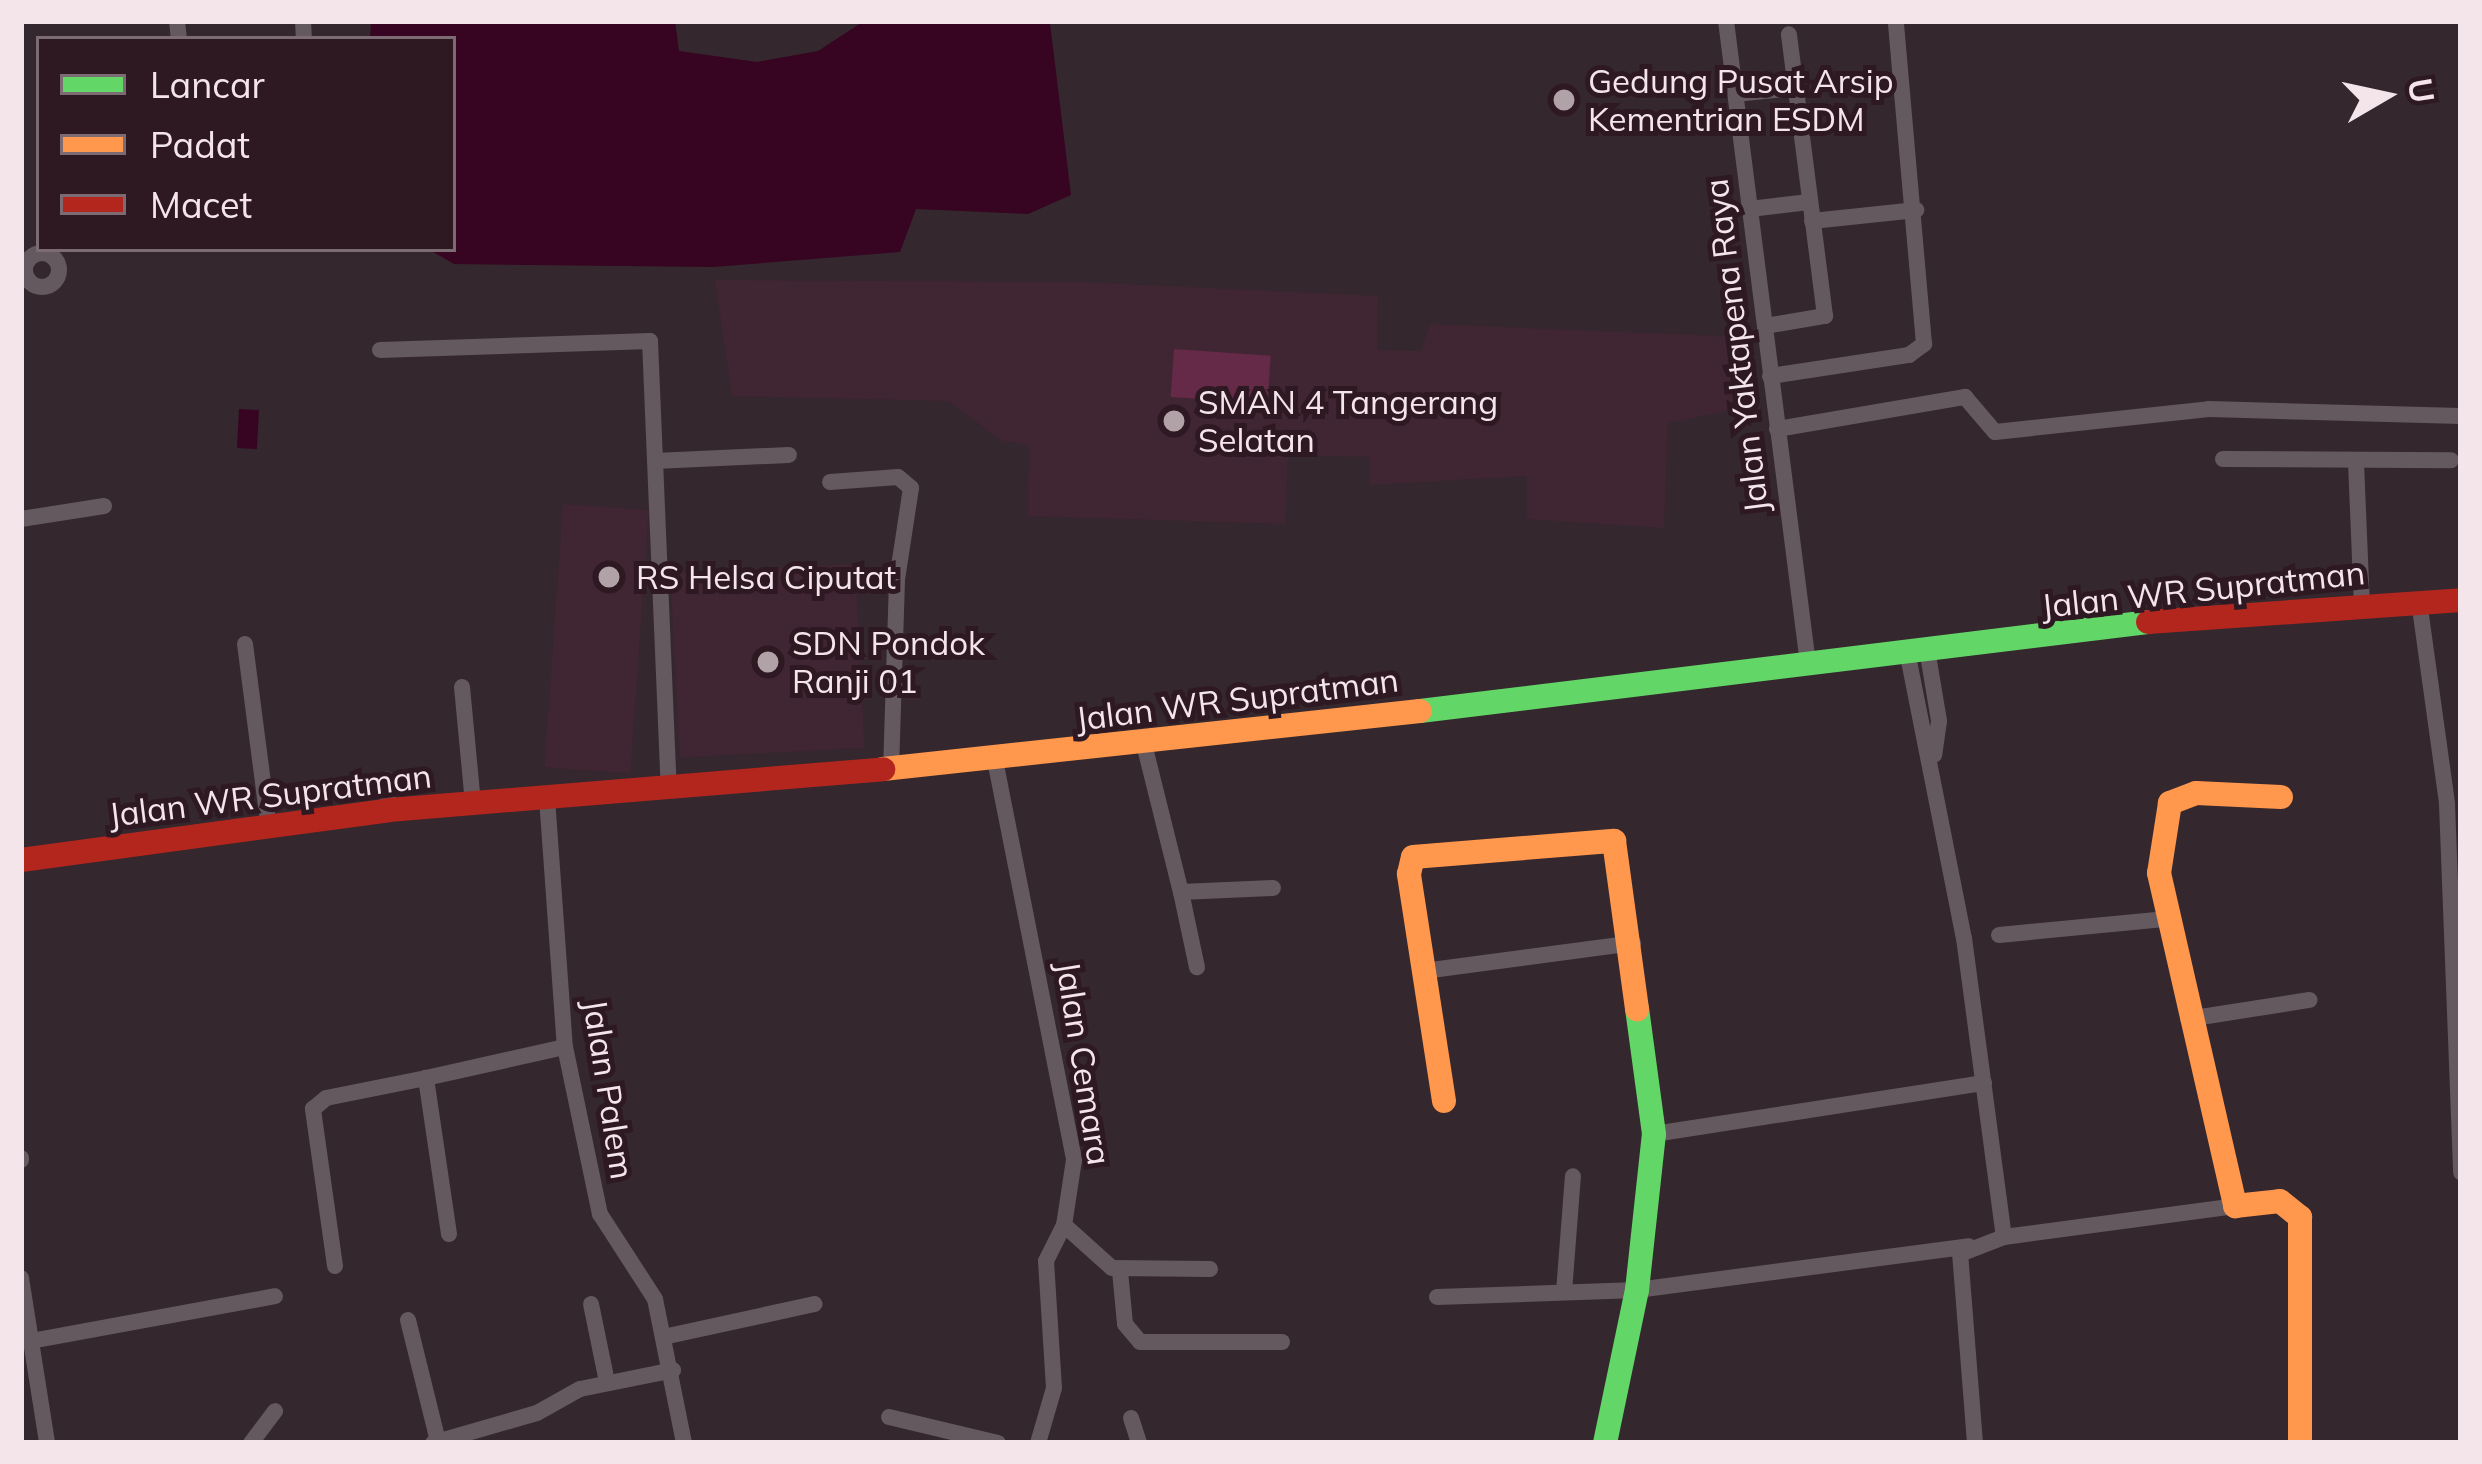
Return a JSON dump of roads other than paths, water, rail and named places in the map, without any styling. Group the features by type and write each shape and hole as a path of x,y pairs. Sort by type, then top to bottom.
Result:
{"street":[{"name":"Jalan Yaktapena Raya","path":"1726,21 1808,664"},
{"path":"1770,376 1921,351 1916,210 1897,21"},
{"path":"1765,326 1825,316 1790,34"},
{"path":"1736,94 1794,88"},
{"path":"1750,209 1809,202"},
{"path":"1812,221 1916,210"},
{"path":"21,298 56,280 57,254 28,260 27,278 37,286"},
{"path":"380,350 650,341 669,788"},
{"path":"1777,429 1965,397 1995,433 2256,407 2461,416"},
{"path":"656,461 788,455"},
{"path":"2223,459 2451,460"},
{"path":"2356,463 2362,605"},
{"path":"830,482 898,477 911,488 897,580 891,771"},
{"path":"21,519 104,506"},
{"name":"Jalan WR Supratman","path":"21,860 389,810 891,771 1144,744 1808,664 1918,656 2174,619 2461,600"},
{"path":"2419,601 2447,804 2461,1172"},
{"path":"245,644 269,828"},
{"path":"1918,656 1918,722 1934,756 2004,1237"},
{"path":"462,687 473,804"},
{"path":"1144,744 1197,967"},
{"name":"Jalan Cemara","path":"995,760 1074,1160 1064,1225 1046,1261 1054,1388 1037,1443"},
{"path":"386,779 389,810"},
{"path":"2235,1206 2164,919 2161,836 2170,803 2196,794 2281,797"},
{"name":"Jalan Palem","path":"547,798 565,1047 600,1214 655,1299 668,1336 683,1443"},
{"path":"1444,1101 1409,874 1413,857 1615,841 1633,943 1654,1134 1637,1290 1605,1443"},
{"path":"1181,892 1273,889"},
{"path":"1999,934 2164,919"},
{"path":"1424,971 1633,943"},
{"path":"2188,1019 2310,1000"},
{"path":"335,1266 313,1109 322,1099 565,1047"},
{"path":"426,1078 449,1234"},
{"path":"1654,1134 1984,1083"},
{"path":"1564,1292 1573,1175"},
{"path":"1437,1297 1637,1290 2280,1201 2294,1204 2300,1216 2300,1443"},
{"path":"1064,1225 1120,1271 1210,1269"},
{"path":"1970,1246 1959,1266 1975,1443"},
{"path":"1120,1271 1125,1324 1140,1342 1282,1342"},
{"path":"21,1278 47,1443"},
{"path":"31,1341 275,1296"},
{"path":"591,1304 608,1382"},
{"path":"668,1336 815,1304"},
{"path":"408,1319 435,1442 528,1416 608,1382 673,1370"},
{"path":"251,1443 275,1411"},
{"path":"889,1417 998,1443"},
{"path":"1130,1418 1139,1443"}],"place":[{"name":"Gedung Pusat Arsip Kementrian ESDM","path":"1564,100"},
{"name":"SMAN 4 Tangerang Selatan","path":"1174,421"},
{"name":"RS Helsa Ciputat","path":"609,577"},
{"name":"SDN Pondok Ranji 01","path":"768,662"}]}
